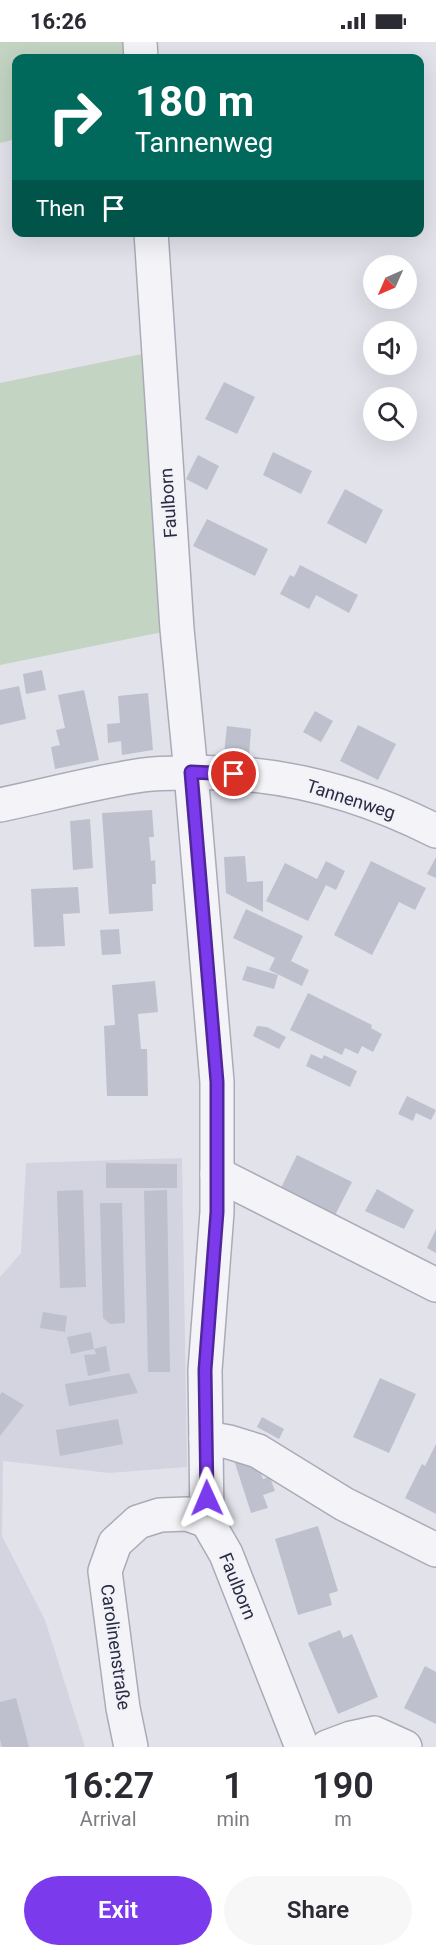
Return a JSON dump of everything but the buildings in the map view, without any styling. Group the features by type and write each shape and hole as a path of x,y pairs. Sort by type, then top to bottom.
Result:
{"street":[{"name":"Faulborn","path":"151,237 177,629 217,1082 217,1212 205,1370 207,1521 226,1554 302,1747"},
{"path":"0,805 145,774 191,772"},
{"name":"Tannenweg","path":"191,772 272,776 331,788 413,819 436,831"},
{"path":"217,1174 436,1284"},
{"path":"206,1438 258,1451 344,1504 436,1550"},
{"name":"Carolinenstraße","path":"131,1747 123,1708 105,1571 115,1543 138,1522 160,1515 188,1514 207,1521"},
{"path":"327,1747 374,1733 405,1747"}],"shaded area":[{"path":"182,1158 187,1467 109,1473 3,1461 2,1536 45,1620 85,1747 0,1747 0,1277 21,1253 26,1163"}],"green space":[{"path":"0,42 140,42 141,54 12,54 12,140 0,143"},
{"path":"157,351 177,629 0,665 0,383"}],"route":[{"path":"207,1498 205,1370 217,1212 217,1082 191,772 234,774"}]}
